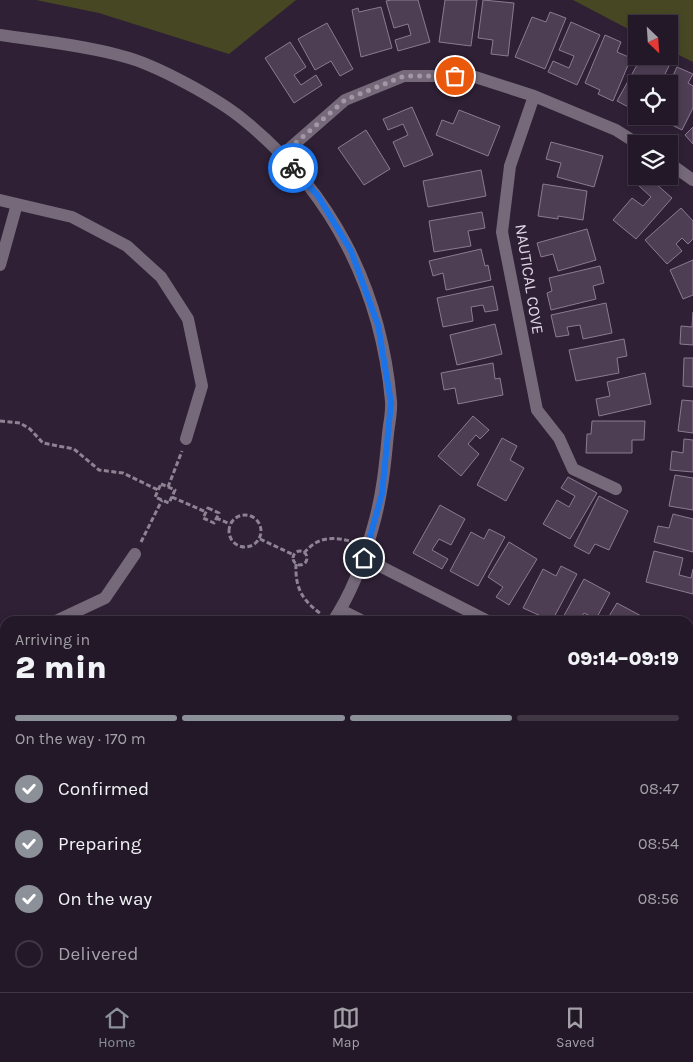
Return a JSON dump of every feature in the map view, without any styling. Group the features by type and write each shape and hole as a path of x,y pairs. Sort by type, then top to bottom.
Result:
{"street":[{"path":"0,35 105,52 131,59 181,81 244,120 282,155 318,196 351,251 378,325 391,403 382,494 366,552 340,610 333,616"},
{"path":"282,155 345,100 404,76 472,76 534,96 616,130 628,138"},
{"name":"NAUTICAL COVE","path":"534,96 510,166 502,232 537,410 559,438 573,469 616,489"},
{"path":"678,169 693,180"},
{"path":"0,200 72,217 128,246 161,277 188,319 202,386 186,439"},
{"path":"0,265 17,204"},
{"path":"366,552 479,616"},
{"path":"67,616 105,598 136,554"},
{"path":"340,610 353,616"}],"path":[{"path":"0,421 20,423 30,429 43,443 74,449 99,470 123,474 158,490"},
{"path":"168,487 186,439"},
{"path":"161,484 175,490 169,503 155,497 158,490 161,484"},
{"path":"172,497 206,512"},
{"path":"136,554 162,500"},
{"path":"208,508 218,513 216,518 214,522 203,518 208,508"},
{"path":"242,515 252,517 260,524 260,539 252,546 241,547 229,536 230,524 242,515"},
{"path":"216,518 230,524"},
{"path":"304,553 310,545 327,538 336,538 366,552"},
{"path":"260,539 294,555"},
{"path":"294,555 299,552 304,553"},
{"path":"296,564 305,563 304,553"},
{"path":"294,555 293,561 296,564 296,578 302,596 325,616"}],"green space":[{"path":"36,0 296,0 229,54 99,13"},
{"path":"573,0 693,0 693,62 678,54 678,15 628,15 628,29"}],"building":[{"path":"418,0 430,42 398,51 395,40 411,35 408,24 394,28 386,1"},
{"path":"445,0 477,0 471,46 439,42"},
{"path":"483,0 514,3 508,56 491,54 493,40 478,38"},
{"path":"381,7 392,48 361,57 352,10 358,8 359,12"},
{"path":"550,12 566,18 545,69 515,57 532,17 546,22"},
{"path":"571,22 600,35 577,85 548,72 553,61 569,68 574,56 559,50"},
{"path":"327,23 353,69 340,76 331,61 315,70 298,39"},
{"path":"605,35 621,42 617,52 628,57 628,65 613,101 598,94 600,90 585,83"},
{"path":"290,42 306,67 294,75 301,85 316,75 322,85 294,103 265,58"},
{"path":"637,65 669,66 664,75 631,75"},
{"path":"677,67 693,74 688,83 693,86 693,108 682,130 672,125 678,125 678,75 673,75"},
{"path":"628,81 628,107 617,101"},
{"path":"412,107 433,155 404,167 393,142 408,135 403,124 388,130 383,119"},
{"path":"459,110 500,126 488,156 436,135 442,120 453,124"},
{"path":"693,127 693,144 685,135"},
{"path":"366,130 390,169 364,185 338,148"},
{"path":"551,142 603,156 594,187 557,177 561,163 546,159"},
{"path":"481,170 486,196 428,207 423,181"},
{"path":"543,184 587,191 583,220 558,216 558,219 538,216"},
{"path":"638,185 657,185 672,198 636,239 613,220 632,198 643,206 651,197"},
{"path":"681,208 693,221 693,239 688,244 682,238 676,244 682,251 667,264 645,240"},
{"path":"482,212 485,228 468,231 471,246 434,252 429,221"},
{"path":"587,229 596,260 558,271 553,254 541,257 537,243"},
{"path":"481,249 485,266 488,265 491,280 446,290 443,273 433,276 429,261"},
{"path":"693,260 693,295 683,299 670,270"},
{"path":"600,266 604,283 593,286 596,299 551,310 547,293 552,291 549,278"},
{"path":"493,286 498,310 485,312 483,305 471,307 473,321 443,327 437,298"},
{"path":"606,303 612,333 583,339 580,325 567,327 569,335 556,337 551,315"},
{"path":"693,312 693,345 680,344 681,326 692,327"},
{"path":"495,324 502,354 457,365 450,335"},
{"path":"624,339 627,356 617,358 619,373 576,381 569,350"},
{"path":"684,358 693,358 693,387 683,386"},
{"path":"493,363 495,379 500,378 503,395 458,404 455,388 444,390 441,373"},
{"path":"645,373 651,404 599,416 596,399 610,396 607,382"},
{"path":"682,400 693,401 693,433 678,431"},
{"path":"473,416 489,430 480,439 476,435 468,444 479,454 461,476 438,456"},
{"path":"592,421 645,421 644,440 632,440 632,453 586,453 587,434 591,434"},
{"path":"502,438 517,446 510,460 524,468 506,501 477,485"},
{"path":"684,439 693,440 693,472 670,470 672,451 683,453"},
{"path":"675,475 693,478 693,510 669,506"},
{"path":"568,477 597,493 570,539 543,524 557,500 569,507 575,496 561,488"},
{"path":"599,496 628,511 609,550 595,544 589,554 574,546"},
{"path":"440,505 465,519 451,545 439,539 432,550 448,559 442,569 413,553"},
{"path":"673,514 693,519 693,552 654,542 658,526 669,528"},
{"path":"489,529 505,537 478,586 450,571 471,532 484,539"},
{"path":"509,542 537,559 509,605 496,597 503,587 488,577"},
{"path":"654,551 683,558 679,575 691,578 693,569 693,594 646,582"},
{"path":"561,566 577,574 555,616 541,616 523,608 543,569 556,576"},
{"path":"584,579 610,593 598,616 590,616 584,613 582,616 564,616"},
{"path":"617,603 641,616 609,616"}],"way so far":[{"path":"293,168 282,155 345,100 404,76 455,76"}],"route":[{"path":"293,168 318,196 351,251 378,325 391,403 382,494 364,558"}]}
